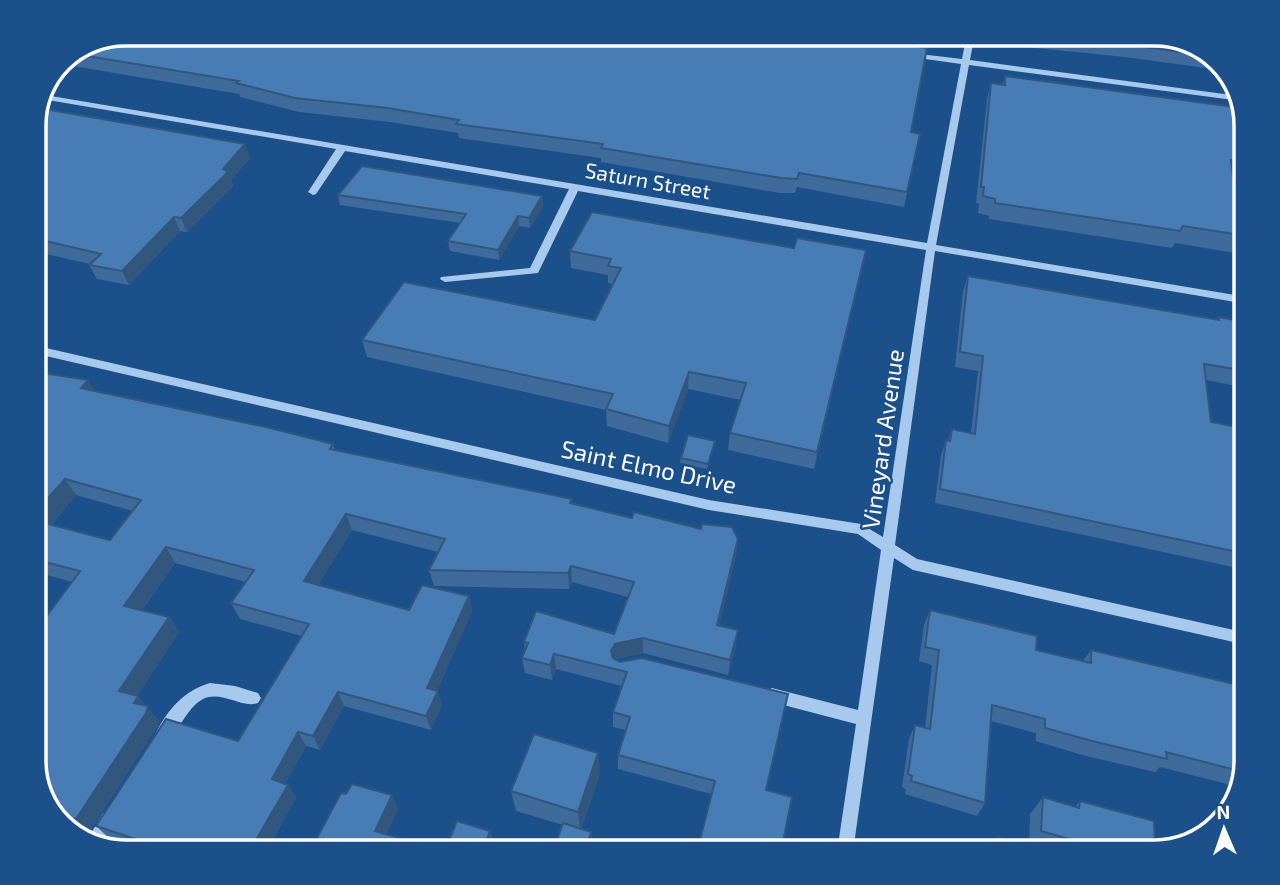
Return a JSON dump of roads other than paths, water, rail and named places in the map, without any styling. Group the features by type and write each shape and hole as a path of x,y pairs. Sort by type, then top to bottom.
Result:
{"street":[{"name":"Vineyard Avenue","path":"847,840 931,247 969,45"},
{"path":"905,54 1229,98"},
{"name":"Saturn Street","path":"51,98 1234,299"},
{"path":"313,192 342,148"},
{"path":"445,279 534,271 575,187"},
{"name":"Saint Elmo Drive","path":"46,352 709,505 861,529 888,544 913,564 1234,636"},
{"path":"155,748 185,702 196,692 225,688 253,698"},
{"path":"750,690 863,719"},
{"path":"99,835 117,807"}]}
